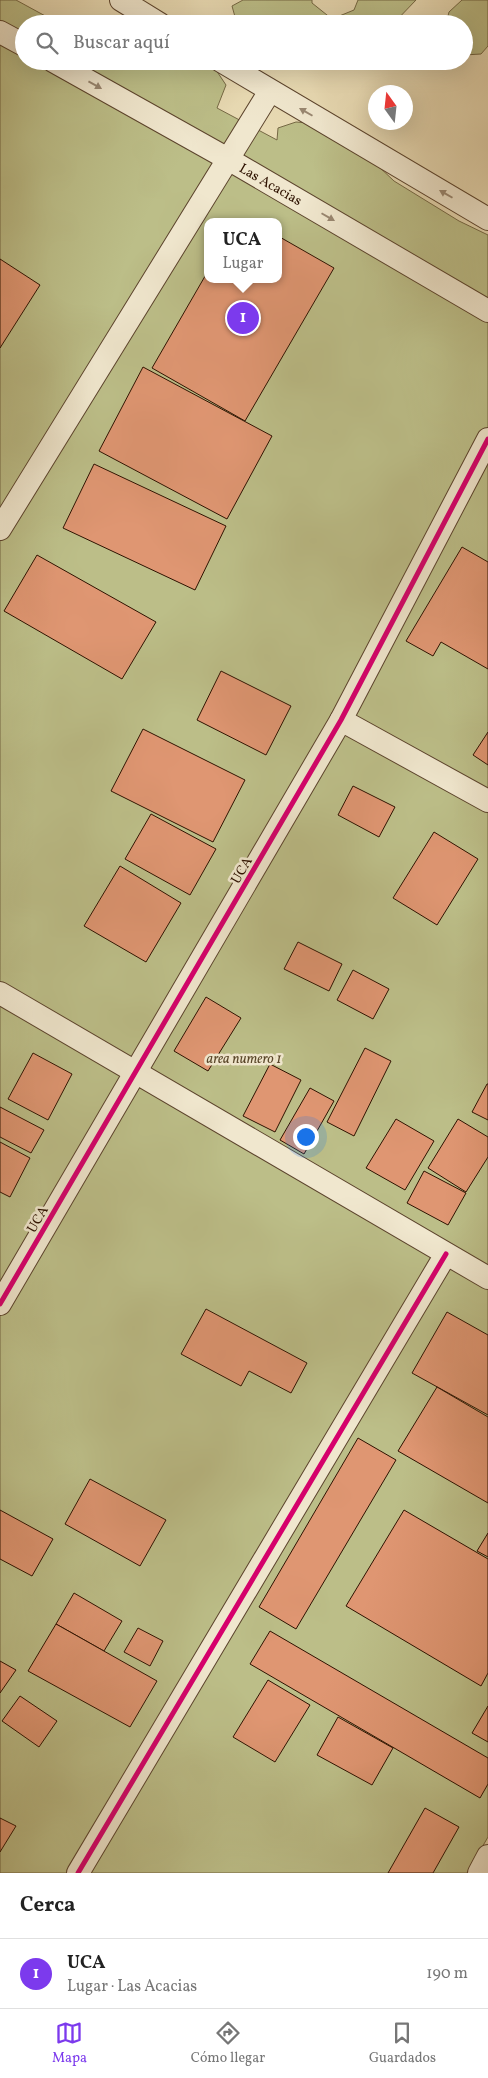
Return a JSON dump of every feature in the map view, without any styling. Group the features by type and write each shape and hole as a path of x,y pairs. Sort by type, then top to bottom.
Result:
{"street":[{"path":"121,0 145,15"},
{"path":"0,32 15,40"},
{"name":"Las Acacias","path":"68,70 228,159 488,310"},
{"path":"236,70 488,219"},
{"path":"0,529 270,91"},
{"name":"UCA","path":"0,1304 341,720 488,438"},
{"path":"341,720 488,800"},
{"path":"0,994 488,1278"},
{"path":"78,1873 446,1254"},
{"path":"479,1873 488,1856"}],"green space":[{"name":"area numero 1","path":"0,0 16,0 44,15 15,15 15,70 216,70 226,85 217,108 277,140 278,128 296,122 309,123 375,163 394,181 459,221 488,235 488,1837 467,1873 0,1873"},
{"path":"243,0 312,0 312,3 327,15 234,15 232,6"},
{"path":"358,0 416,0 402,15 342,15 354,10"},
{"path":"462,0 488,0 488,46 481,54 473,54 473,15 448,15"}],"building":[{"path":"282,238 334,268 245,421 152,368 204,278 204,283 282,283"},
{"path":"0,259 40,285 0,348"},
{"path":"143,367 272,436 227,519 99,451"},
{"path":"94,464 226,526 195,590 63,528"},
{"path":"462,547 488,562 488,669 441,642 433,656 406,641"},
{"path":"37,555 156,622 122,679 4,611"},
{"path":"221,671 291,706 266,755 197,720"},
{"path":"143,729 245,780 213,842 111,791"},
{"path":"488,732 488,765 473,755"},
{"path":"353,786 395,807 379,837 338,815"},
{"path":"151,814 216,849 190,895 125,859"},
{"path":"434,832 478,859 437,925 393,898"},
{"path":"120,866 181,903 146,962 84,926"},
{"path":"298,942 342,964 329,991 284,969"},
{"path":"353,970 389,989 373,1019 337,1000"},
{"path":"206,997 241,1018 208,1071 174,1051"},
{"path":"365,1048 391,1061 354,1136 327,1122"},
{"path":"33,1053 72,1074 48,1120 8,1099"},
{"path":"270,1064 301,1080 275,1132 243,1116"},
{"path":"488,1084 488,1120 472,1112"},
{"path":"310,1088 334,1101 304,1154 280,1140"},
{"path":"0,1107 44,1130 31,1153 0,1137"},
{"path":"396,1119 434,1141 405,1190 366,1168"},
{"path":"458,1119 488,1137 488,1157 466,1192 428,1168"},
{"path":"0,1142 30,1158 10,1197 0,1192"},
{"path":"424,1171 466,1193 448,1225 407,1203"},
{"path":"206,1309 307,1363 291,1393 249,1371 241,1386 181,1354"},
{"path":"447,1312 488,1335 488,1415 412,1373"},
{"path":"437,1387 488,1417 488,1503 398,1451"},
{"path":"358,1438 396,1460 296,1629 259,1607"},
{"path":"90,1479 166,1520 140,1566 65,1524"},
{"path":"0,1510 53,1539 32,1576 0,1559"},
{"path":"404,1510 488,1559 488,1673 481,1686 346,1606"},
{"path":"488,1533 488,1557 477,1551"},
{"path":"74,1593 122,1621 104,1651 56,1624"},
{"path":"56,1624 157,1681 130,1727 28,1671"},
{"path":"138,1628 163,1641 150,1666 124,1652"},
{"path":"270,1631 488,1758 488,1784 480,1798 250,1664"},
{"path":"0,1661 16,1670 0,1693"},
{"path":"268,1680 310,1705 275,1762 233,1737"},
{"path":"20,1696 57,1721 39,1747 2,1721"},
{"path":"488,1706 488,1742 472,1733"},
{"path":"338,1717 393,1748 372,1785 317,1755"},
{"path":"425,1808 459,1827 433,1873 388,1873"},
{"path":"0,1818 16,1826 0,1852"}],"cycle path":[{"path":"0,1304 341,720 488,439"},
{"path":"78,1873 446,1254"}],"place":[{"name":"UCA","path":"243,318"}]}
